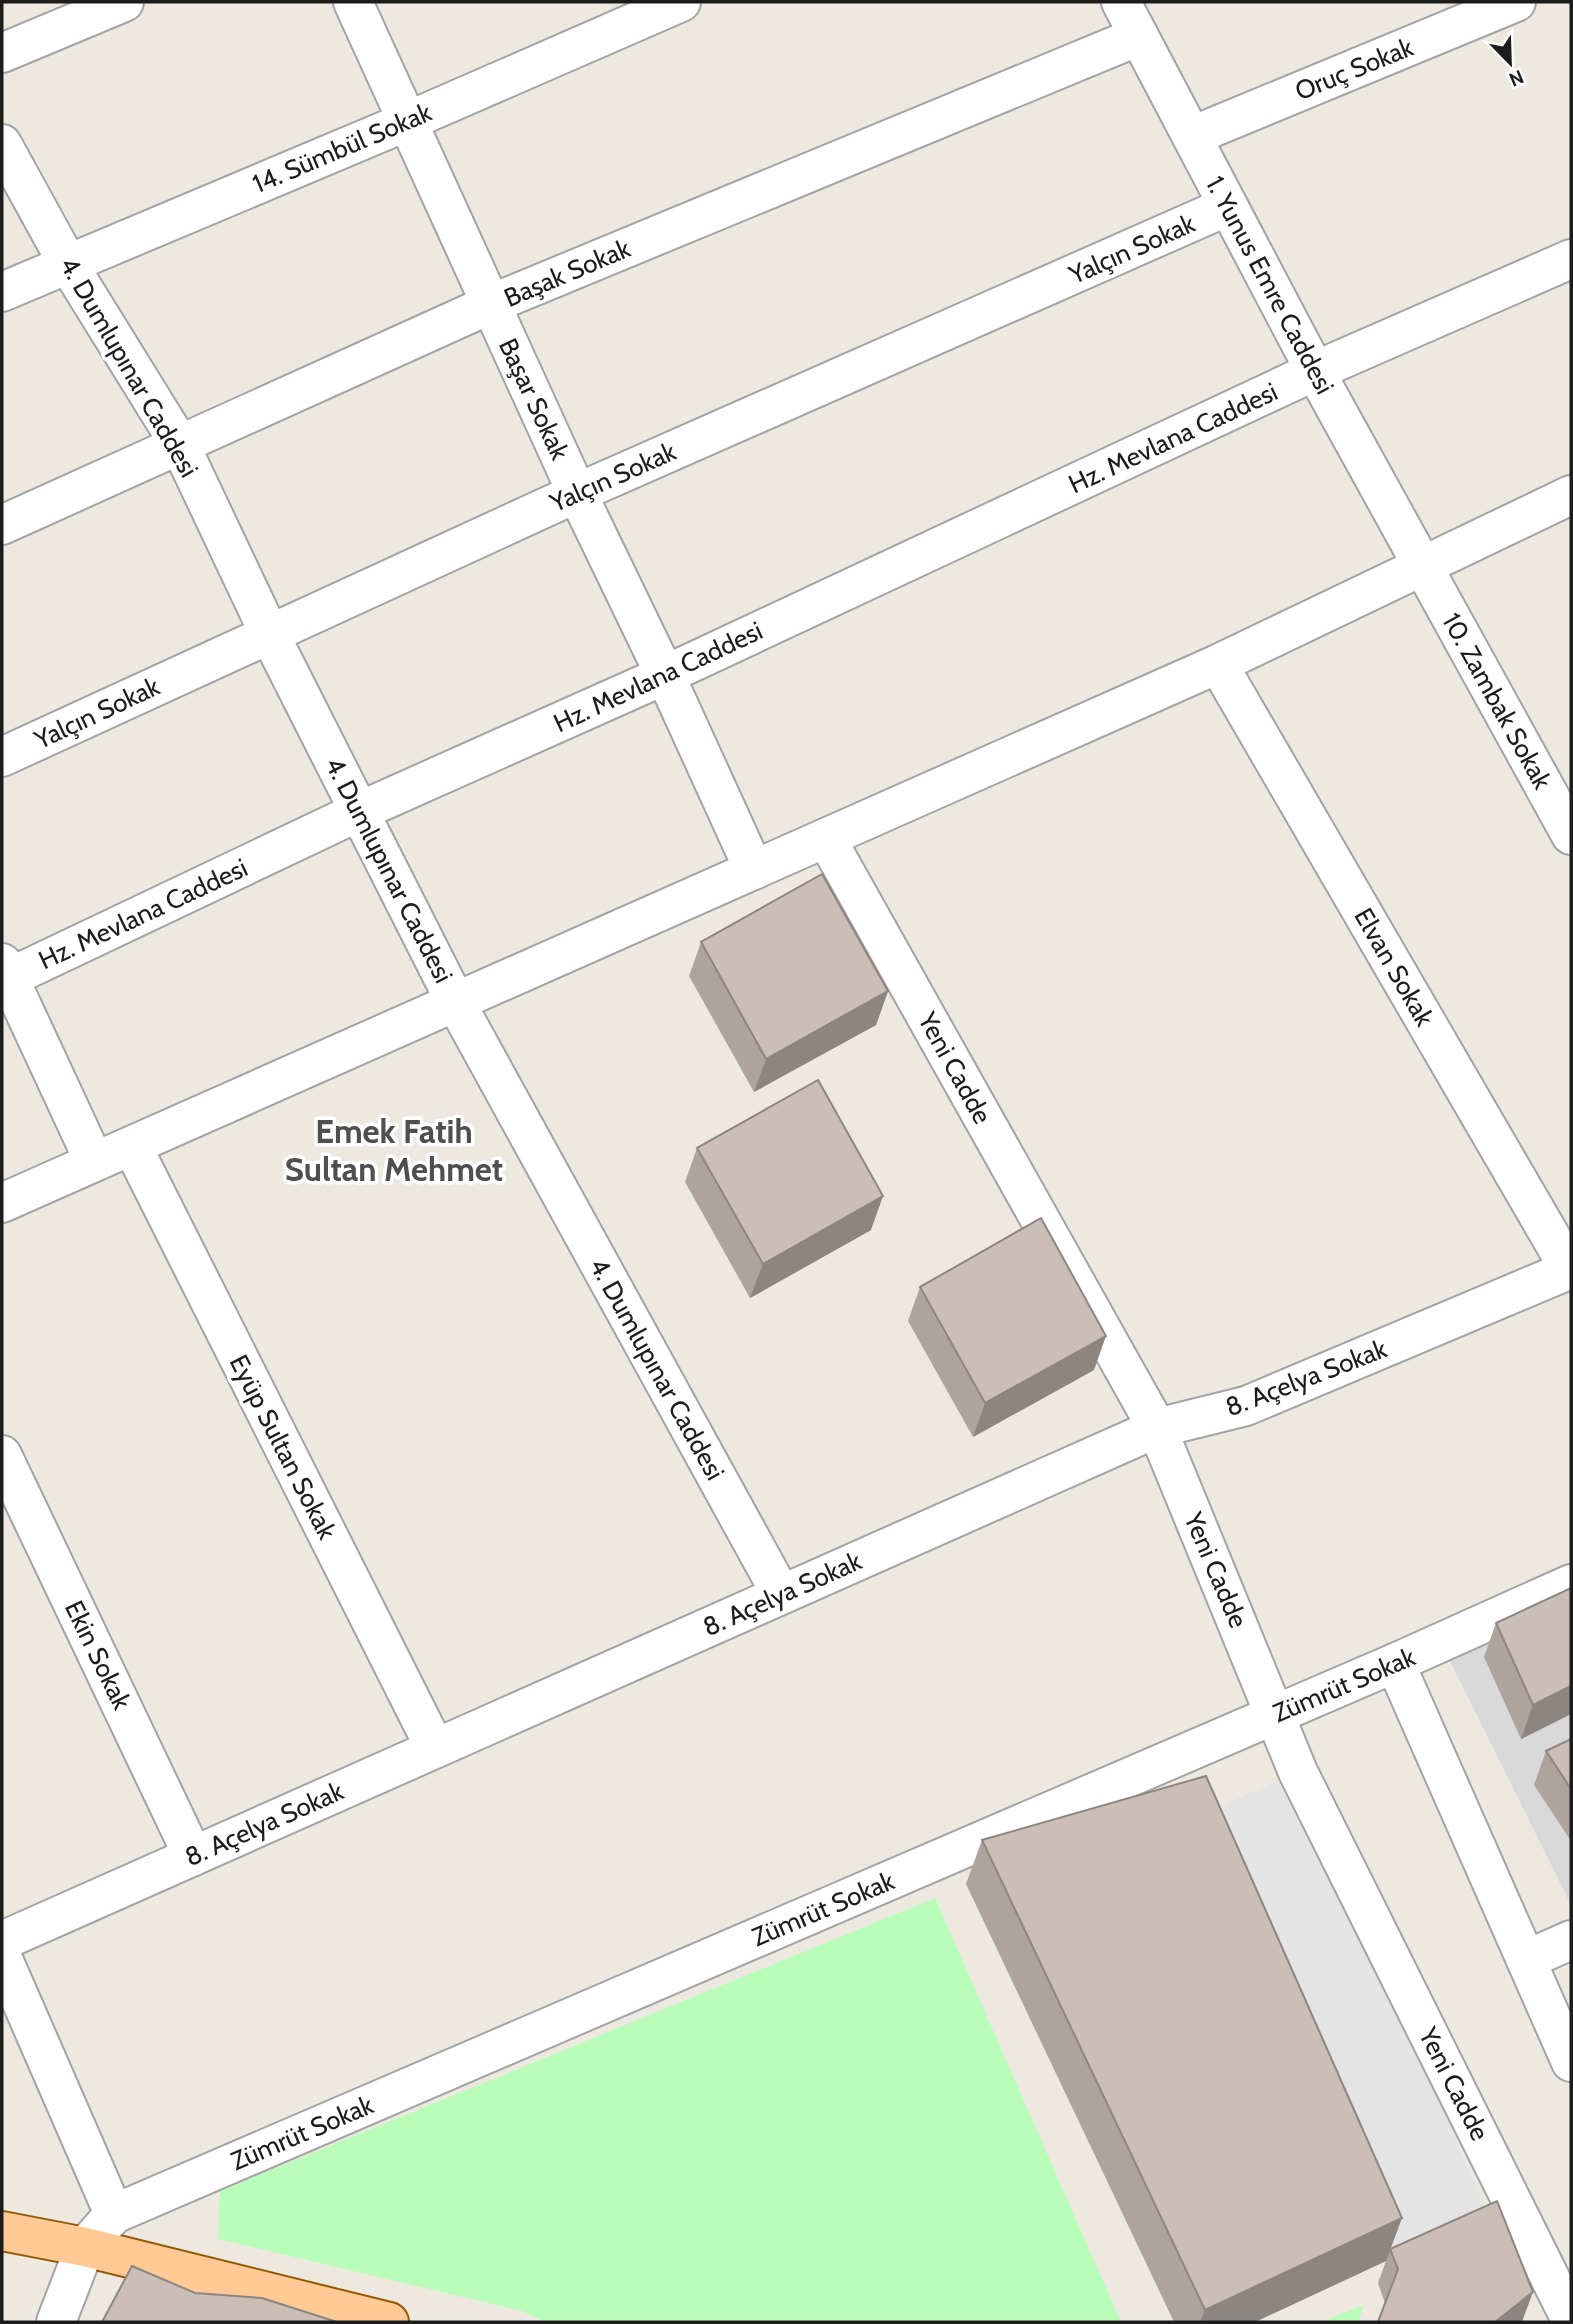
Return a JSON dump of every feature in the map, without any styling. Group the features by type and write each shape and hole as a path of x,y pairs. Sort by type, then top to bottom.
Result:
{"main road":[{"path":"2,2231 85,2247 389,2322"}],"street":[{"path":"2,53 124,2"},
{"name":"Başar Sokak","path":"353,2 577,493 665,675 754,870"},
{"name":"14. Sümbül Sokak","path":"2,292 408,121 681,2"},
{"name":"1. Yunus Emre Caddesi","path":"1121,2 1314,371 1422,567"},
{"name":"Oruç Sokak","path":"1192,136 1516,2"},
{"name":"Başak Sokak","path":"2,525 491,304 1139,36"},
{"name":"4. Dumlupınar Caddesi","path":"2,144 68,264 180,445 269,633 456,1003 781,1594"},
{"name":"Yalçın Sokak","path":"2,757 577,493 1228,206"},
{"name":"Hz. Mevlana Caddesi","path":"4,974 665,675 1314,371 1571,259"},
{"path":"2,1203 1218,664 1571,495"},
{"name":"10. Zambak Sokak","path":"1422,567 1571,835"},
{"name":"Elvan Sokak","path":"1218,664 1571,1269"},
{"name":"Yeni Cadde","path":"826,838 1157,1428 1298,1772 1571,2320"},
{"path":"4,974 94,1161"},
{"name":"Eyüp Sultan Sokak","path":"132,1146 435,1748"},
{"name":"8. Açelya Sokak","path":"2,1941 1157,1428 1246,1406 1571,1269"},
{"name":"Ekin Sokak","path":"2,1455 193,1856"},
{"name":"Zümrüt Sokak","path":"85,2247 114,2214 1276,1715 1571,1584"},
{"path":"1395,1663 1571,2062"},
{"path":"1526,1960 1571,1940"},
{"path":"2,1957 114,2214"},
{"path":"56,2322 85,2247"}],"shaded area":[{"path":"1571,1597 1571,1905 1446,1653"},
{"path":"1298,1772 1495,2230 1399,2270 1190,1819"}],"green space":[{"path":"935,1898 1121,2322 545,2322 522,2311 218,2239 220,2191"},
{"path":"1364,2305 1358,2322 1321,2322"}],"building":[{"path":"822,874 888,991 766,1059 701,942"},
{"path":"818,1080 883,1196 763,1264 697,1148"},
{"path":"1041,1218 1106,1336 985,1403 920,1287"},
{"path":"1571,1588 1571,1686 1533,1705 1496,1623"},
{"path":"1571,1739 1571,1789 1546,1751"},
{"path":"1206,1776 1402,2218 1205,2310 982,1840"},
{"path":"1497,2201 1533,2292 1495,2322 1378,2322 1398,2269 1390,2249"},
{"path":"132,2266 195,2293 262,2298 337,2322 102,2322"}],"district":[{"name":"Emek Fatih Sultan Mehmet","path":"394,1150"}]}
